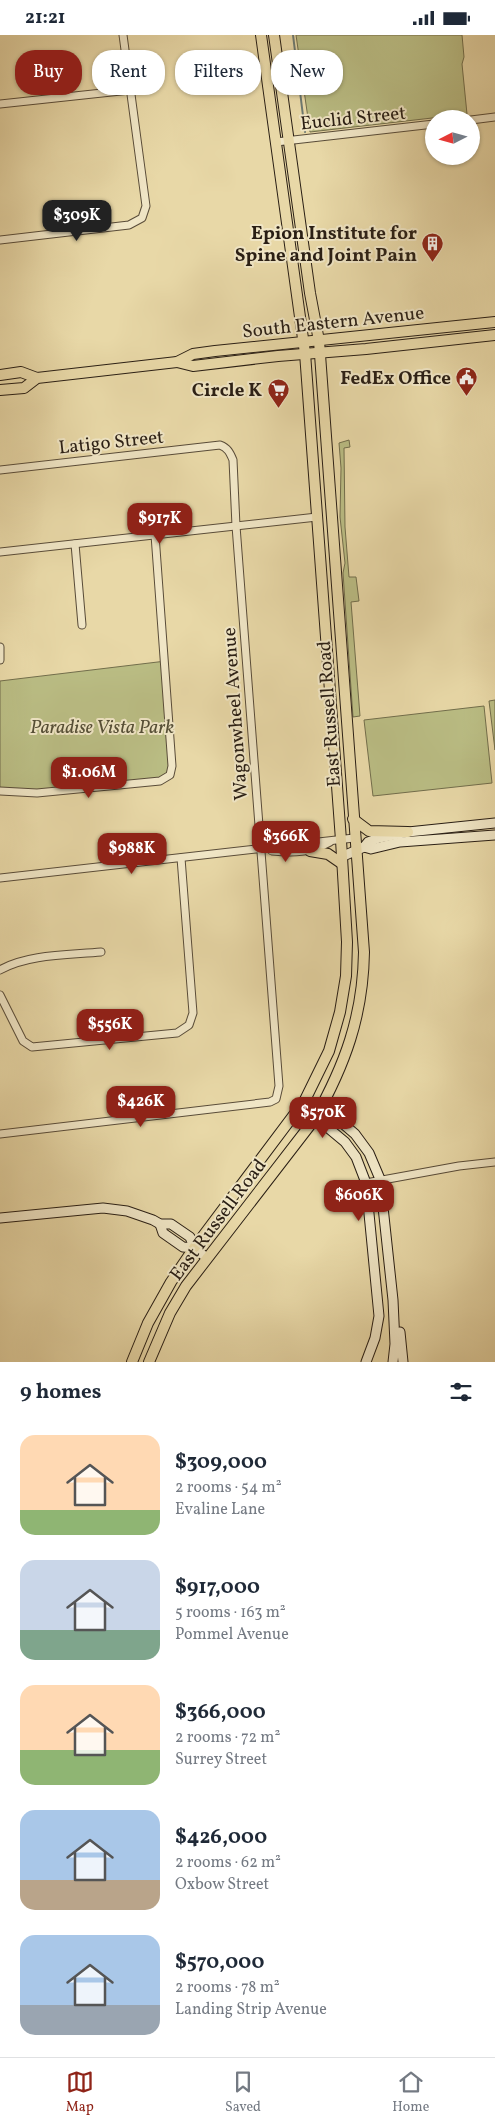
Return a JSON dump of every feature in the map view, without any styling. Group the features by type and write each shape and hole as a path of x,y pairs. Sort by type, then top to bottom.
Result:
{"main road":[{"name":"East Russell Road","path":"132,1362 158,1305 194,1248 306,1100 329,1051 344,995 347,942 341,860 335,841 323,594 305,353 262,35"},
{"name":"East Russell Road","path":"149,1362 170,1313 186,1286 321,1109 347,1055 361,998 364,952 360,849 354,838 318,341 274,35"},
{"path":"280,171 293,170"},
{"name":"South Eastern Avenue","path":"0,375 21,372 37,378 176,362 193,354 495,322"},
{"name":"South Eastern Avenue","path":"176,362 193,366 495,335"},
{"name":"South Eastern Avenue","path":"0,390 24,388 37,378"},
{"path":"323,594 336,593"},
{"path":"353,819 369,831 408,832 495,823"},
{"path":"424,840 460,833 466,826"},
{"path":"310,851 341,860 368,842 408,832"},
{"path":"360,849 371,849 400,842 451,840 495,835"},
{"path":"306,1100 355,1134 369,1153 380,1179 393,1300 395,1344 393,1362"},
{"path":"299,1111 344,1142 356,1157 366,1183 379,1316 376,1339 366,1362"},
{"path":"0,1218 103,1208 134,1213 160,1224 163,1233 183,1247 194,1248 207,1258"},
{"path":"393,1300 401,1333 403,1362"}],"street":[{"path":"123,35 125,50"},
{"path":"0,104 92,94"},
{"path":"0,239 129,225 142,218 146,206 131,95"},
{"path":"480,119 495,117"},
{"name":"Euclid Street","path":"276,142 425,125"},
{"name":"Latigo Street","path":"0,470 220,445 226,447"},
{"name":"Wagonwheel Avenue","path":"0,1134 270,1102 276,1099 279,1086 236,526 233,461 226,447"},
{"path":"0,552 317,517"},
{"path":"0,791 23,793 47,792 160,781 170,775 172,766 156,535"},
{"path":"76,544 82,625"},
{"path":"0,647 0,660"},
{"path":"0,879 354,838"},
{"path":"261,850 292,853 310,851 335,841"},
{"path":"0,995 23,1041 28,1045 45,1047 177,1033 190,1025 193,1013 181,858"},
{"path":"0,970 26,960 101,952"},
{"path":"366,1183 380,1179 495,1162"}],"green space":[{"path":"296,35 462,35 464,57 462,64 467,110 425,110 425,119 310,132 305,95 343,95 343,50 298,50"},
{"path":"349,440 350,447 344,448 345,527 349,577 356,577 359,601 351,602 360,716 353,717 343,573 345,563 340,517 341,468 339,443"},
{"name":"Paradise Vista Park","path":"166,661 173,768 166,777 42,791 0,789 0,681"},
{"path":"495,700 495,750 489,701"},
{"path":"484,706 492,783 373,796 364,720"}],"waterway":[{"path":"293,35 305,132"}],"place":[{"name":"Epion Institute for Spine and Joint Pain","path":"433,262"},
{"name":"FedEx Office","path":"467,396"},
{"name":"Circle K","path":"278,408"}]}
